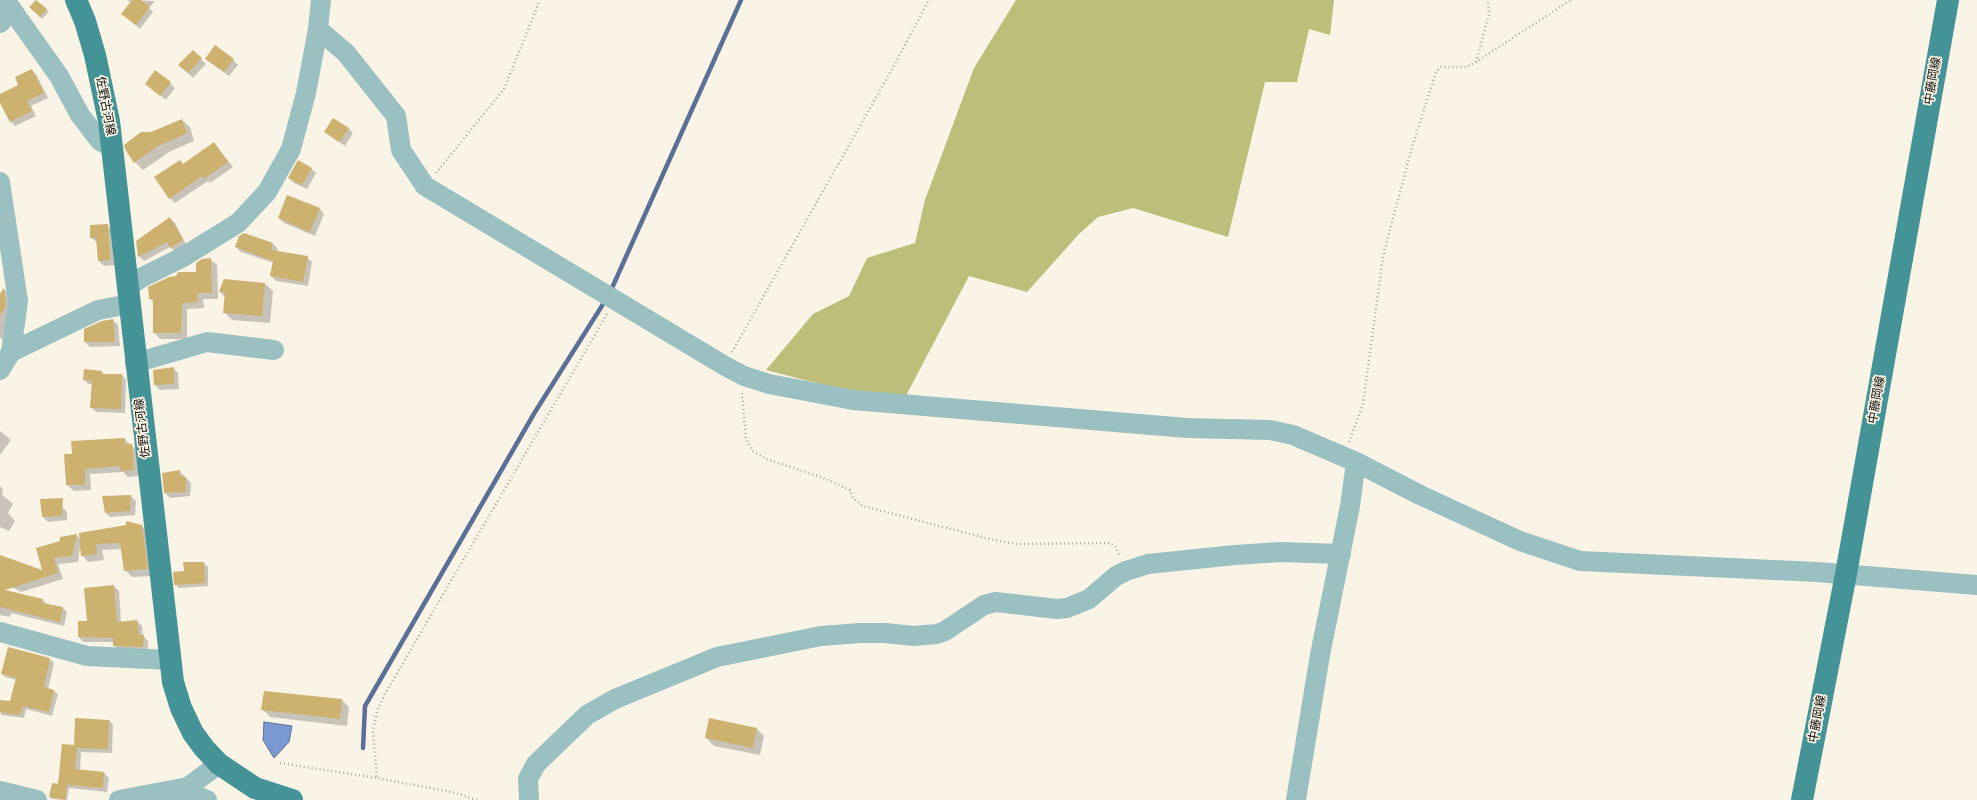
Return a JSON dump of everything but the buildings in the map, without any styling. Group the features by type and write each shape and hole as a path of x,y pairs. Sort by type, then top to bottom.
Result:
{"main road":[{"name":"佐野古河線","path":"76,0 85,21 95,54 108,114 135,363 173,682 181,708 193,733 204,748 219,764 255,788 292,800"},
{"name":"中藤岡線","path":"1802,800 1846,574 1948,0"}],"street":[{"path":"11,352 128,296 141,278 183,257 238,223 267,192 291,149 306,93 318,28 321,0"},
{"path":"6,11 59,76 80,115 100,140 112,147"},
{"path":"318,28 346,53 396,116 401,150 425,186 724,366 744,376 769,384 853,400 1187,428 1270,430 1293,436 1350,460 1420,496 1520,541 1580,561 1699,565 1846,574 1977,585"},
{"path":"0,182 18,301 11,352 0,370"},
{"path":"135,363 207,342 274,350"},
{"path":"1296,800 1319,663 1341,554 1350,460"},
{"path":"529,800 528,779 536,764 587,715 615,699 691,666 743,650 821,636 860,633 885,633 914,636 937,634 945,631 984,605 996,602 1057,609 1067,608 1090,599 1116,576 1148,564 1235,554 1280,552 1341,554"},
{"path":"0,632 87,656 170,660"},
{"path":"170,800 219,764"},
{"path":"119,800 188,787"},
{"path":"188,787 193,795 207,800"},
{"path":"0,791 37,800"}],"path":[{"path":"425,186 504,90 540,0"},
{"path":"724,366 891,71 929,0"},
{"path":"1476,62 1489,14 1488,0"},
{"path":"1350,460 1363,404 1383,256 1412,147 1436,72 1441,67 1466,67 1476,62 1571,0"},
{"path":"377,778 373,731 376,711 615,300"},
{"path":"744,376 742,395 746,439 753,451 766,459 820,477 850,490 853,498 863,506 988,539 1027,545 1108,543 1115,546 1119,552 1126,571"},
{"path":"280,763 377,778 452,792 477,800"}],"green space":[{"path":"1016,0 1334,0 1330,35 1309,29 1297,82 1265,82 1228,237 1133,208 1098,217 1079,234 1027,292 969,276 901,405 766,370 813,314 849,296 867,258 915,243 925,200 974,68"}],"water":[{"path":"264,722 292,726 289,742 274,758 263,740"}],"waterway":[{"path":"612,288 741,0"},
{"path":"363,748 365,706 535,412 605,301"}]}
